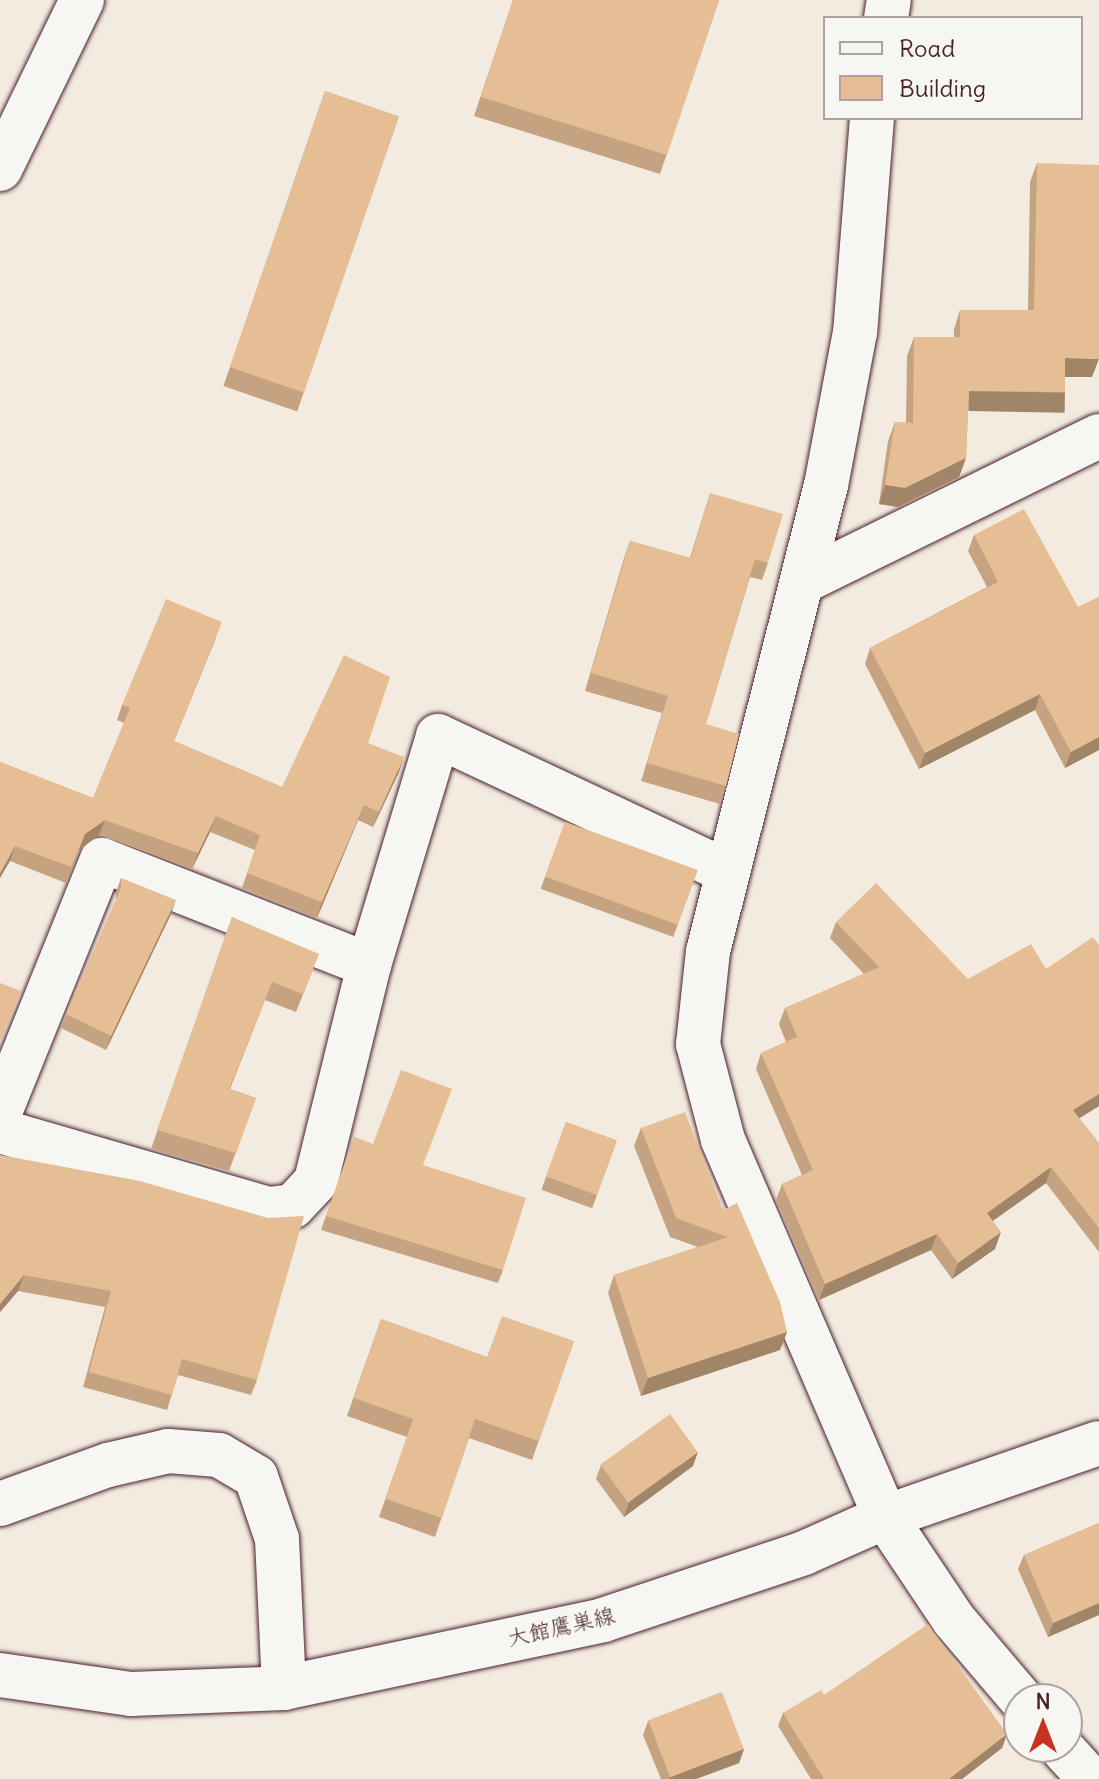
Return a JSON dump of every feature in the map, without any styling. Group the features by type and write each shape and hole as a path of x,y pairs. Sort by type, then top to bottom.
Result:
{"street":[{"path":"0,169 82,0"},
{"path":"872,120 855,332 802,582 708,951 698,1044 723,1140 885,1517 954,1620 1007,1683"},
{"path":"802,582 1099,436"},
{"path":"0,1131 269,1209 293,1206 316,1181 369,965 438,736 728,872"},
{"path":"0,1112 102,860 369,965"},
{"name":"大館鷹巣線","path":"0,1675 131,1694 284,1688 603,1620 804,1553 885,1517 1099,1443"},
{"path":"0,1504 108,1465 168,1451 219,1455 256,1477 277,1539 284,1688"},
{"path":"1076,1763 1090,1779"}],"building":[{"path":"513,0 719,0 667,155 481,97"},
{"path":"325,91 399,116 304,392 230,367"},
{"path":"1037,163 1099,165 1099,359 1065,358 1065,392 969,391 966,458 905,488 885,485 895,422 913,423 914,337 960,337 960,310 1034,310"},
{"path":"710,493 783,514 768,563 755,559 706,724 739,734 726,786 647,763 668,696 591,673 630,541 691,558"},
{"path":"1024,509 1078,607 1099,597 1099,737 1071,752 1040,694 925,753 870,648 998,582 974,535"},
{"path":"166,599 222,622 174,741 282,787 344,655 390,677 368,743 404,757 379,812 364,805 322,902 247,873 260,835 216,816 198,853 105,820 85,834 71,867 15,846 0,873 0,762 93,798 130,708 122,705"},
{"path":"565,822 697,870 678,925 545,877"},
{"path":"121,878 176,900 111,1036 66,1014 121,888"},
{"path":"876,883 968,979 1031,944 1046,969 1093,937 1099,945 1099,1094 1073,1110 1099,1143 1099,1228 1051,1167 987,1213 1001,1232 958,1263 937,1234 825,1284 782,1184 813,1170 761,1053 797,1037 785,1008 879,967 836,922"},
{"path":"232,917 319,954 303,994 272,982 229,1089 256,1098 236,1153 157,1130"},
{"path":"0,983 21,991 2,1039 0,1039"},
{"path":"401,1070 452,1089 423,1165 526,1198 503,1270 326,1216 354,1137 373,1144"},
{"path":"685,1112 723,1210 737,1203 780,1302 787,1332 648,1378 614,1275 728,1237 676,1218 641,1128"},
{"path":"566,1122 617,1140 597,1195 546,1177"},
{"path":"0,1155 140,1181 268,1218 304,1216 257,1380 182,1359 172,1395 89,1372 111,1291 24,1275 0,1304"},
{"path":"502,1316 574,1341 539,1441 475,1419 442,1518 386,1499 413,1419 354,1398 381,1319 487,1357"},
{"path":"670,1414 698,1452 628,1503 600,1465"},
{"path":"1099,1523 1099,1603 1053,1623 1024,1555"},
{"path":"928,1624 1003,1728 1003,1737 949,1779 824,1779 783,1713 821,1690 824,1695"},
{"path":"722,1692 744,1749 670,1777 648,1720"}]}
